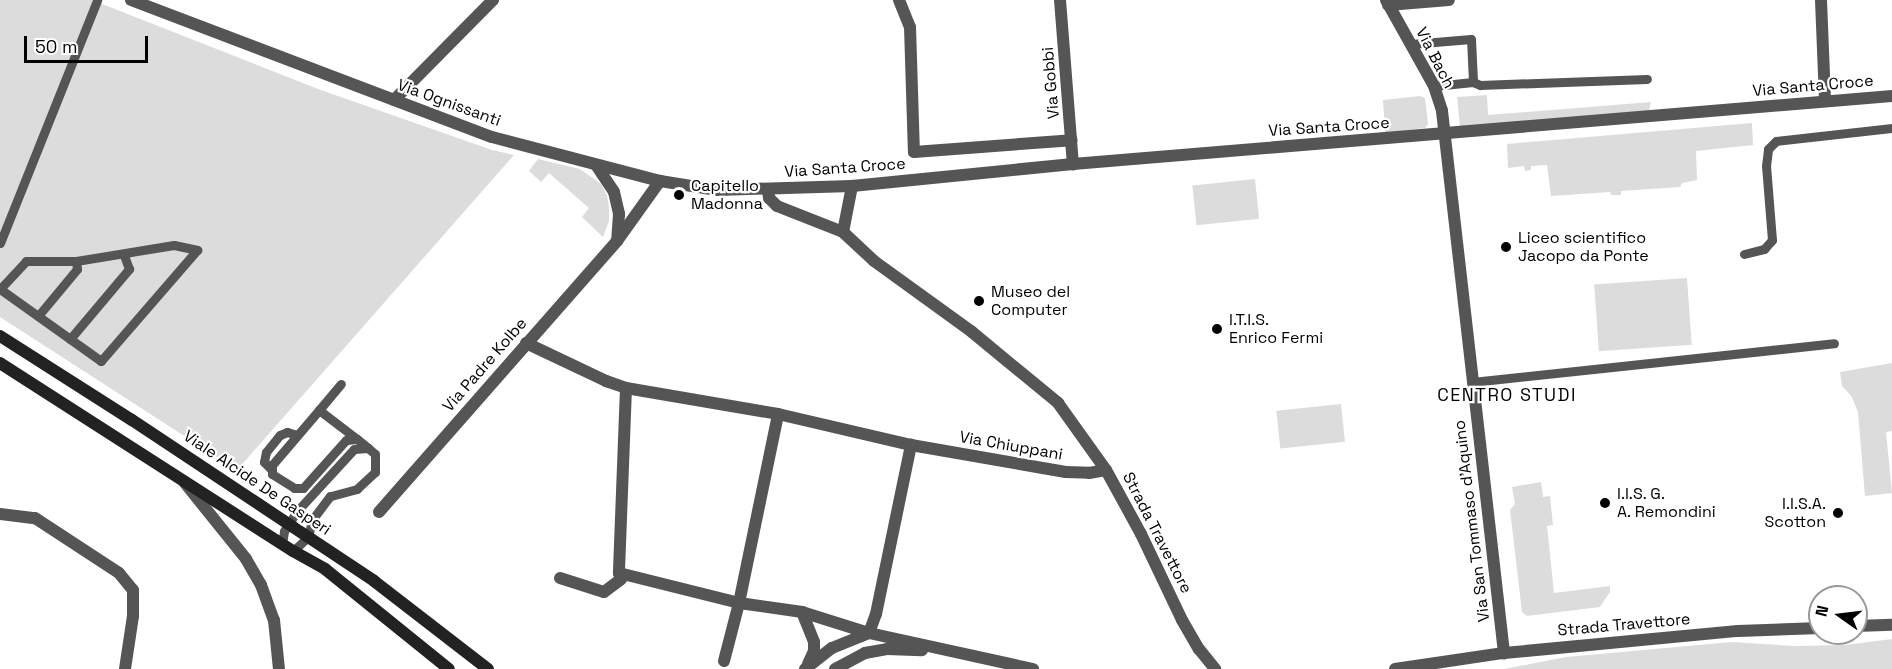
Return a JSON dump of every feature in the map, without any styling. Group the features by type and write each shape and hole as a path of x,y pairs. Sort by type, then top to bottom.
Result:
{"main road":[{"name":"Viale Alcide De Gasperi","path":"0,336 132,420 374,582 488,669"},
{"path":"0,363 287,548 326,569 448,669"}],"street":[{"name":"Via Ognissanti","path":"131,0 492,137 660,181 717,190 768,190"},
{"path":"394,100 493,0"},
{"name":"Via Santa Croce","path":"899,0 910,27 914,152 1072,140"},
{"name":"Via Gobbi","path":"1060,0 1073,164"},
{"path":"1387,3 1449,0"},
{"path":"1821,0 1825,101"},
{"name":"Via Bach","path":"1387,3 1434,86 1442,111 1445,135"},
{"name":"Via Santa Croce","path":"768,190 852,186 1073,164 1445,135 1892,96"},
{"name":"Via San Tommaso d'Aquino","path":"1445,135 1504,653"},
{"path":"595,164 614,192 619,214 617,241"},
{"name":"Via Padre Kolbe","path":"379,512 617,241 660,181"},
{"path":"843,232 852,186"},
{"name":"Strada Travettore","path":"768,190 769,198 777,206 843,232 874,261 972,332 1058,403 1106,470 1141,534 1182,620 1199,649 1215,669"},
{"name":"Via Chiuppani","path":"526,343 606,381 626,388 778,414 910,445 1066,472 1089,473 1106,470"},
{"path":"560,578 604,592 621,579 619,573 626,388"},
{"path":"724,661 739,603 778,414"},
{"path":"806,668 832,648 869,633 876,614 910,445"},
{"path":"180,478 246,559 261,585 274,620 279,669"},
{"path":"0,514 35,518 119,573 133,590 133,616 125,669"},
{"path":"619,573 739,603 802,612 869,633 1033,669"},
{"path":"802,612 814,642 814,651 806,668"},
{"path":"1868,626 1892,625"},
{"name":"Strada Travettore","path":"1395,669 1504,653 1738,631 1808,628"},
{"path":"836,669 865,653 914,648 1012,669"}],"lane":[{"path":"0,243 97,0"},
{"path":"1411,44 1471,39 1473,82"},
{"path":"1434,86 1473,82 1480,85 1647,79"},
{"path":"1744,254 1764,249 1772,240 1766,166 1768,149 1776,141 1892,128"},
{"path":"174,245 197,250 101,361 0,289 26,261 76,261 124,255 174,245"},
{"path":"70,339 129,269 124,255"},
{"path":"38,316 77,269 76,261"},
{"path":"1472,382 1834,342"},
{"path":"341,384 297,435 271,469 272,474 294,488 303,488 346,440 357,439"},
{"path":"287,548 308,537 312,520 330,496 357,489 375,472 375,454 319,410"},
{"path":"287,548 288,524 354,448 368,448"}],"shaded area":[{"path":"0,0 92,0 318,89 492,150 514,155 237,470 0,317"},
{"path":"1487,95 1488,115 1651,102 1648,116 1460,127 1457,97"},
{"path":"1420,96 1425,98 1428,124 1425,128 1385,133 1383,100"},
{"path":"1752,123 1753,145 1696,151 1697,180 1682,183 1680,187 1621,191 1621,195 1611,195 1610,192 1551,196 1547,165 1531,166 1531,170 1525,171 1524,166 1508,168 1507,144"},
{"path":"538,159 580,169 601,184 607,195 609,207 609,221 603,237 582,217 589,208 549,173 541,182 529,171"},
{"path":"1255,179 1259,219 1197,225 1192,186"},
{"path":"1687,278 1692,345 1599,351 1594,284"},
{"path":"1892,363 1892,431 1886,432 1892,493 1865,496 1858,412 1852,397 1842,386 1840,372"},
{"path":"1341,404 1345,442 1280,449 1276,411"},
{"path":"1541,482 1543,497 1550,496 1553,525 1547,526 1554,593 1610,586 1610,592 1600,607 1527,616 1522,612 1510,510 1515,504 1512,487"},
{"path":"1892,639 1892,669 1504,669 1566,657 1732,642 1795,646 1868,645 1868,642"}],"place":[{"name":"Capitello Madonna","path":"679,195"},
{"name":"Liceo scientifico Jacopo da Ponte","path":"1506,247"},
{"name":"Museo del Computer","path":"979,301"},
{"name":"I.T.I.S. Enrico Fermi","path":"1217,329"},
{"name":"I.I.S. G. A. Remondini","path":"1605,503"},
{"name":"I.I.S.A. Scotton","path":"1838,513"}],"district":[{"name":"CENTRO STUDI","path":"1507,395"}]}
